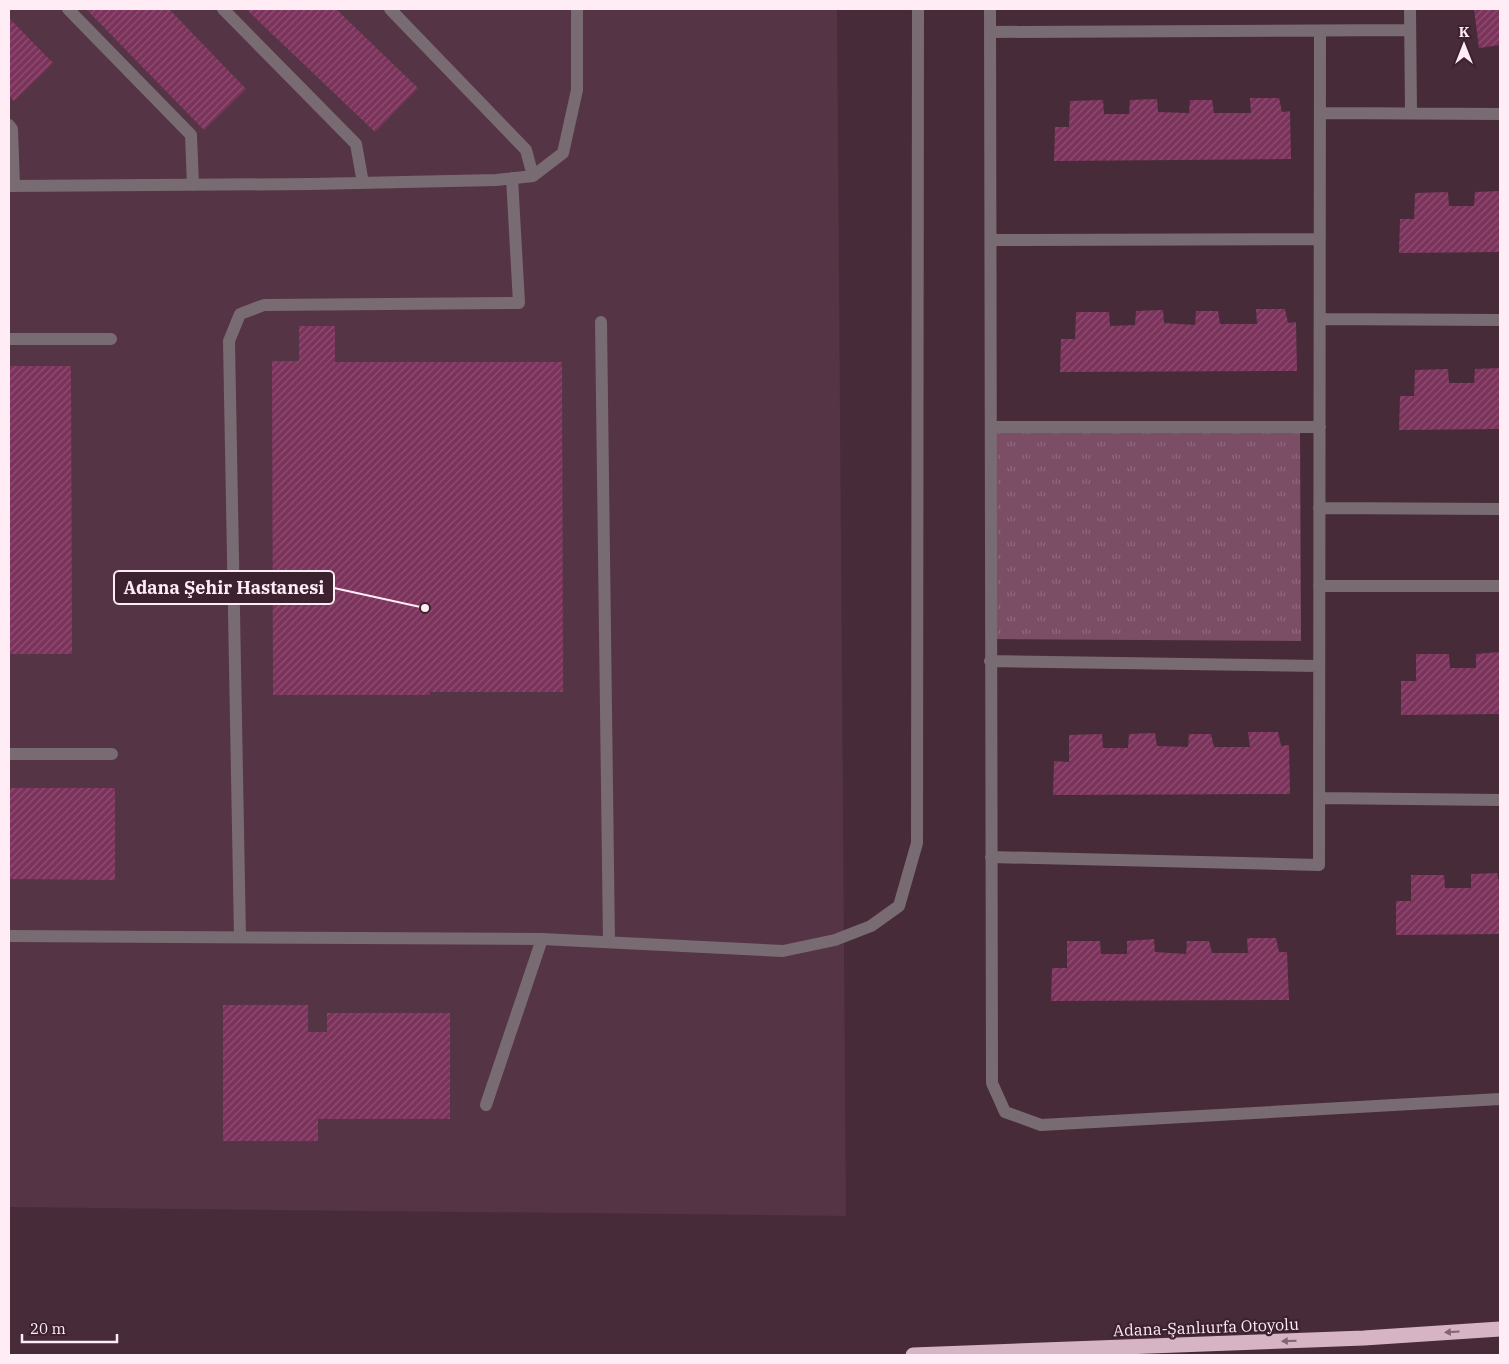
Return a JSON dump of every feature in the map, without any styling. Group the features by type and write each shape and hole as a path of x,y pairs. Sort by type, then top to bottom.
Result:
{"highway":[{"name":"Adana-Şanlıurfa Otoyolu","path":"912,1355 1364,1338 1500,1329"}],"street":[{"path":"68,9 191,135 193,185"},
{"path":"223,9 356,144 363,183"},
{"path":"390,9 526,150 533,176"},
{"path":"9,125 12,128 11,186 363,183 533,176 563,153 577,90 577,9"},
{"path":"9,936 542,939 783,951 835,940 872,926 899,906 917,842 918,9"},
{"path":"990,9 992,1083 1005,1112 1041,1125 1500,1099"},
{"path":"1410,9 1411,113"},
{"path":"990,32 1320,32 1409,30"},
{"path":"991,857 1319,865 1320,32"},
{"path":"1320,113 1500,114"},
{"path":"240,937 230,341 240,314 264,304 519,304 512,178"},
{"path":"991,240 1320,239"},
{"path":"1320,319 1500,320"},
{"path":"601,322 609,942"},
{"path":"9,339 111,339"},
{"path":"991,428 1320,428"},
{"path":"1319,508 1500,509"},
{"path":"1319,586 1500,586"},
{"path":"990,661 1319,666"},
{"path":"9,754 112,754"},
{"path":"1319,798 1500,800"},
{"path":"486,1105 542,939"}],"shaded area":[{"path":"9,9 837,9 846,1216 9,1207"}],"green space":[{"path":"1300,429 1301,641 992,639 992,432"}],"building":[{"path":"86,9 169,9 246,89 204,130"},
{"path":"246,9 336,9 418,88 375,132"},
{"path":"1474,9 1500,9 1500,45 1479,48"},
{"path":"9,18 53,63 14,101 9,96"},
{"path":"1250,98 1279,98 1282,112 1290,111 1291,159 1054,161 1055,127 1069,127 1070,101 1103,100 1104,114 1129,114 1130,100 1157,99 1158,112 1189,113 1190,100 1212,100 1214,113 1251,113"},
{"path":"1500,191 1500,252 1399,253 1400,219 1414,219 1415,193 1448,192 1449,206 1474,206 1475,192"},
{"path":"1256,309 1285,309 1288,323 1296,322 1297,371 1060,372 1061,339 1075,339 1076,312 1109,312 1110,326 1135,325 1136,311 1163,310 1164,323 1195,325 1196,311 1218,311 1220,324 1257,324"},
{"path":"299,326 335,326 335,362 562,362 563,692 430,692 430,695 273,695 272,361 299,361"},
{"path":"9,366 71,366 72,654 9,654"},
{"path":"1500,368 1500,429 1399,430 1400,396 1414,396 1415,370 1448,369 1449,383 1474,383 1475,369"},
{"path":"1500,652 1500,714 1401,715 1401,681 1416,681 1416,654 1449,654 1450,668 1476,668 1476,654"},
{"path":"1248,732 1278,732 1281,746 1289,745 1290,794 1053,795 1054,761 1069,762 1069,735 1102,734 1103,748 1128,748 1129,734 1155,733 1157,746 1188,747 1189,734 1211,734 1214,747 1250,747"},
{"path":"9,788 115,788 115,880 9,879"},
{"path":"1497,873 1500,886 1500,934 1396,935 1396,901 1411,901 1411,875 1444,875 1445,888 1471,888 1471,874"},
{"path":"1247,938 1276,938 1279,952 1287,952 1289,1000 1051,1001 1052,968 1067,968 1067,941 1100,941 1101,954 1127,954 1127,941 1154,939 1155,952 1186,954 1187,941 1209,941 1212,953 1248,953"},
{"path":"223,1005 308,1005 308,1032 327,1032 327,1013 450,1013 450,1119 318,1119 318,1141 223,1141"}],"place":[{"name":"Adana Şehir Hastanesi","path":"425,608"}]}
